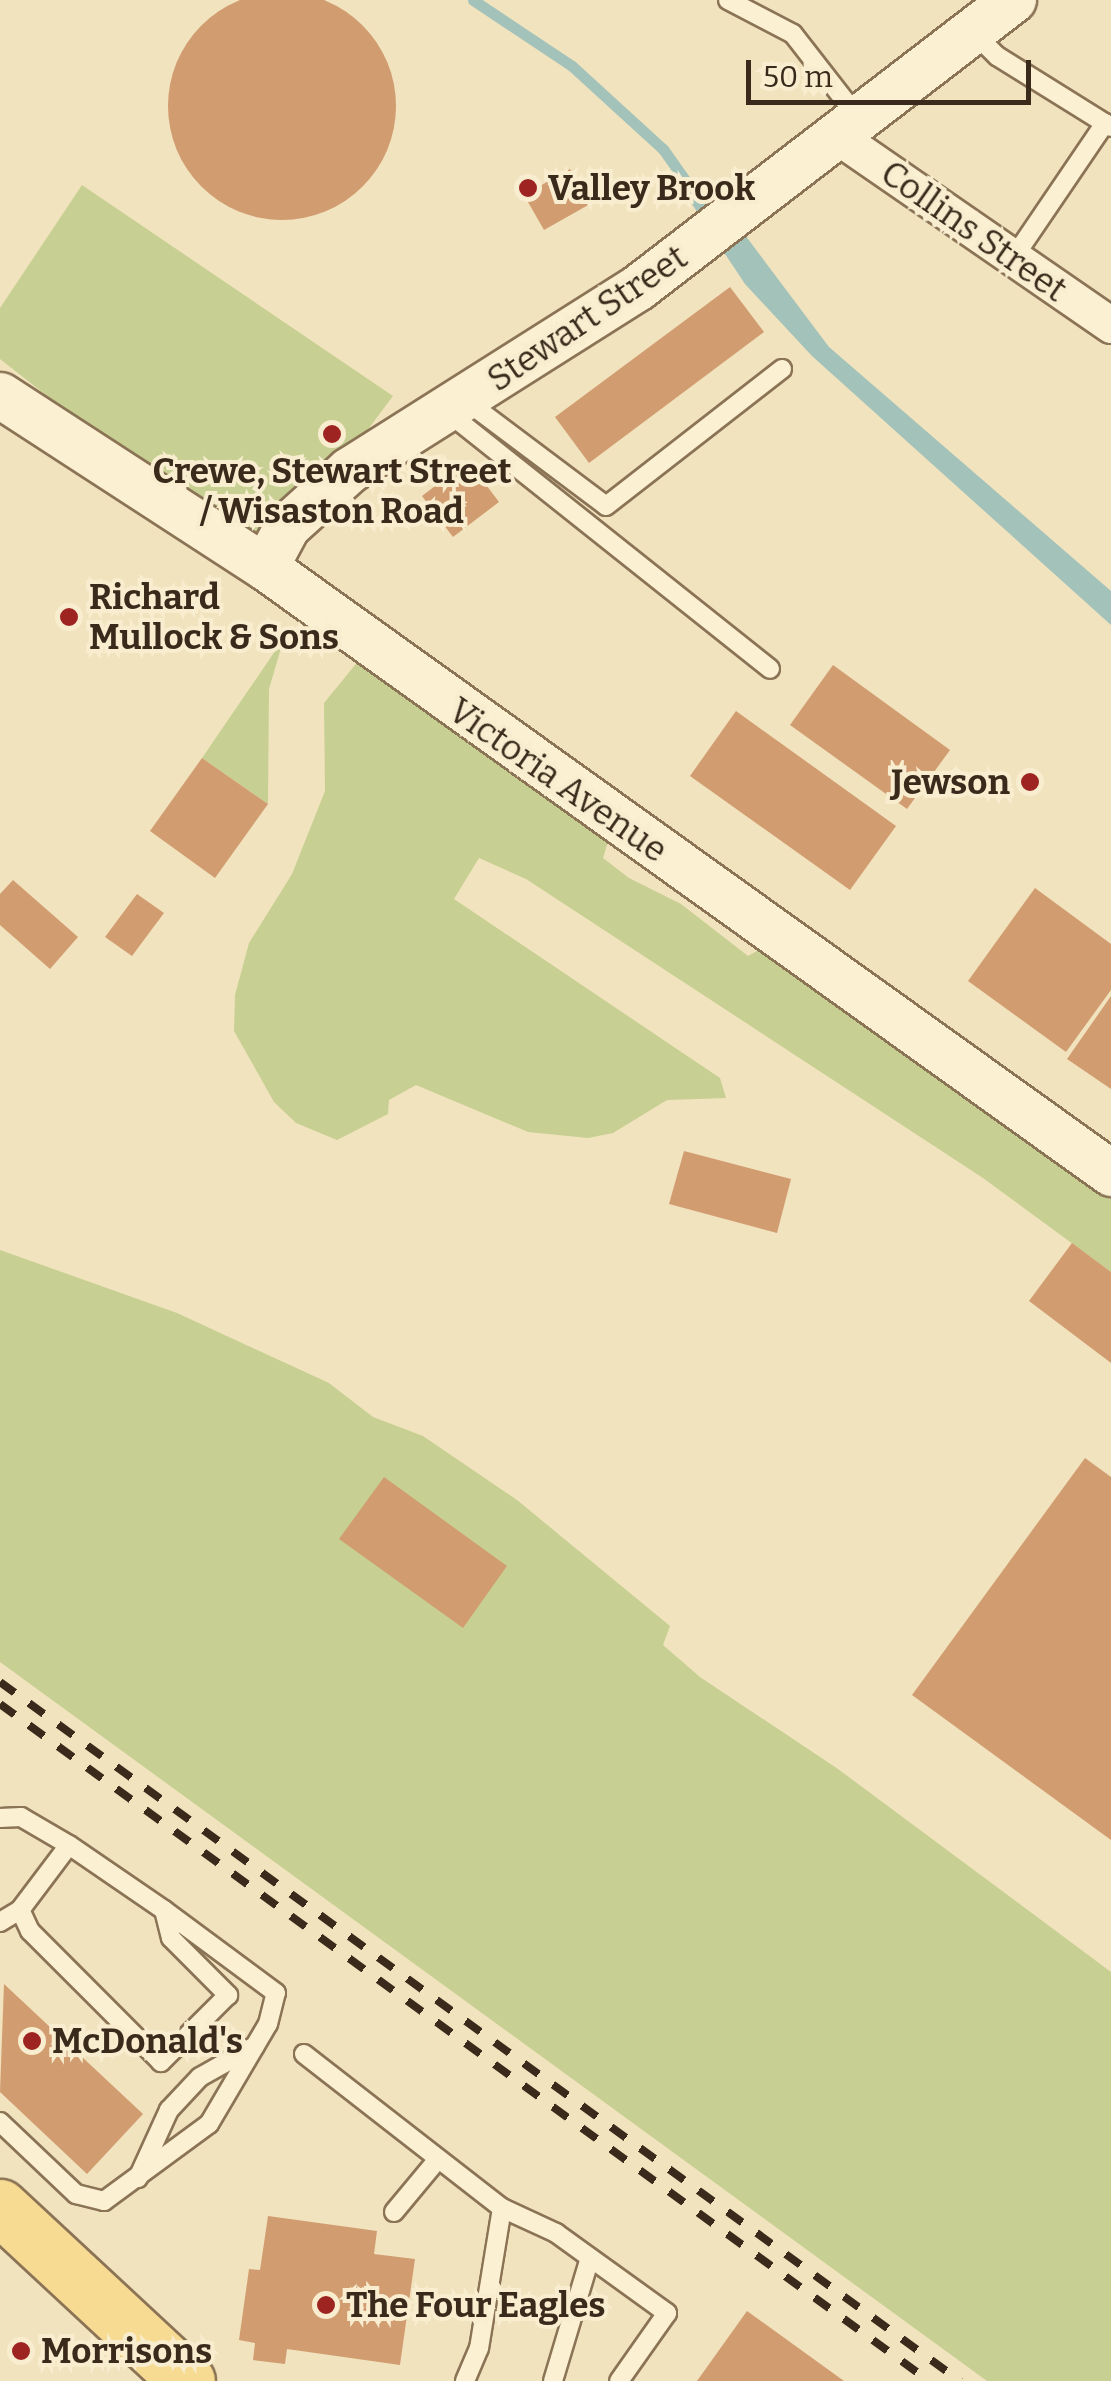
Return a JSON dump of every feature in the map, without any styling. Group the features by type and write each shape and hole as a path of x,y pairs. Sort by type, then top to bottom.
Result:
{"main road":[{"path":"0,2208 187,2381"}],"street":[{"name":"Stewart Street","path":"264,567 287,526 318,495 695,246 1013,0"},
{"name":"Collins Street","path":"848,128 1014,257 1111,325"},
{"name":"Victoria Avenue","path":"0,394 264,567 1111,1172"}],"lane":[{"path":"728,0 794,34 848,128"},
{"path":"973,32 996,56 1108,125 1014,257"},
{"path":"455,405 606,506 782,369"},
{"path":"455,405 770,669"},
{"path":"0,1818 21,1817 69,1845 276,1993 256,2046 210,2124 135,2184 104,2200 76,2194 0,2122"},
{"path":"0,1922 20,1910 69,1845"},
{"path":"20,1910 39,1940 162,2062 228,1994 171,1938 164,1910"},
{"path":"135,2184 168,2110 200,2077 256,2046"},
{"path":"304,2054 502,2208 590,2258 667,2313 619,2381"},
{"path":"394,2212 438,2159"},
{"path":"465,2381 478,2348 502,2208"},
{"path":"553,2381 590,2258"}],"green space":[{"path":"82,185 393,396 265,567 0,359 0,308"},
{"path":"284,638 269,689 268,804 202,758"},
{"path":"360,659 610,835 603,858 629,878 681,904 748,956 766,946 1111,1198 1111,1272 983,1178 526,879 479,858 454,899 720,1078 726,1098 667,1100 613,1133 588,1138 528,1132 416,1085 389,1100 388,1114 337,1140 296,1123 274,1102 234,1031 235,995 249,943 292,874 325,791 324,703"},
{"path":"0,1250 177,1313 329,1383 373,1417 423,1436 517,1500 670,1626 663,1645 700,1677 838,1769 1111,1972 1111,2381 987,2381 0,1662"}],"water":[{"path":"703,179 829,347 1111,591 1111,625 812,356 745,284 684,192"}],"building":[{"path":"282,-8 325,1 362,26 387,63 396,106 387,149 362,186 325,211 282,220 239,211 202,186 177,149 168,106 177,63 202,26 239,1"},
{"path":"570,169 590,204 544,230 524,195"},
{"path":"730,287 764,332 589,463 555,417"},
{"path":"468,461 499,502 453,537 422,496"},
{"path":"833,665 950,750 907,809 790,725"},
{"path":"736,711 896,826 850,890 690,776"},
{"path":"202,758 268,804 215,878 150,831"},
{"path":"13,880 78,937 50,969 0,925 0,894"},
{"path":"1035,888 1111,944 1111,990 1066,1052 968,981"},
{"path":"137,894 164,913 132,956 105,937"},
{"path":"1111,996 1111,1089 1067,1059"},
{"path":"684,1151 791,1179 777,1233 669,1204"},
{"path":"1072,1243 1111,1272 1111,1363 1029,1301"},
{"path":"1085,1458 1111,1477 1111,1840 912,1695"},
{"path":"384,1477 507,1566 463,1628 339,1539"},
{"name":"McDonald's","path":"4,1984 143,2114 87,2174 0,2092"},
{"name":"The Four Eagles","path":"268,2216 377,2231 374,2254 415,2259 400,2365 287,2349 285,2364 253,2360 255,2343 239,2340 249,2269 260,2270"},
{"path":"747,2311 844,2381 697,2381"}],"waterway":[{"name":"Valley Brook","path":"473,0 572,66 663,149 697,197"}],"railway":[{"path":"0,1682 960,2381"},
{"path":"0,1704 929,2381"}],"place":[{"name":"Valley Brook","path":"528,188"},
{"name":"Crewe, Stewart Street / Wisaston Road","path":"332,434"},
{"name":"Richard Mullock & Sons","path":"69,617"},
{"name":"Jewson","path":"1030,782"},
{"name":"McDonald's","path":"32,2041"},
{"name":"The Four Eagles","path":"326,2305"},
{"name":"Morrisons","path":"21,2351"}]}
